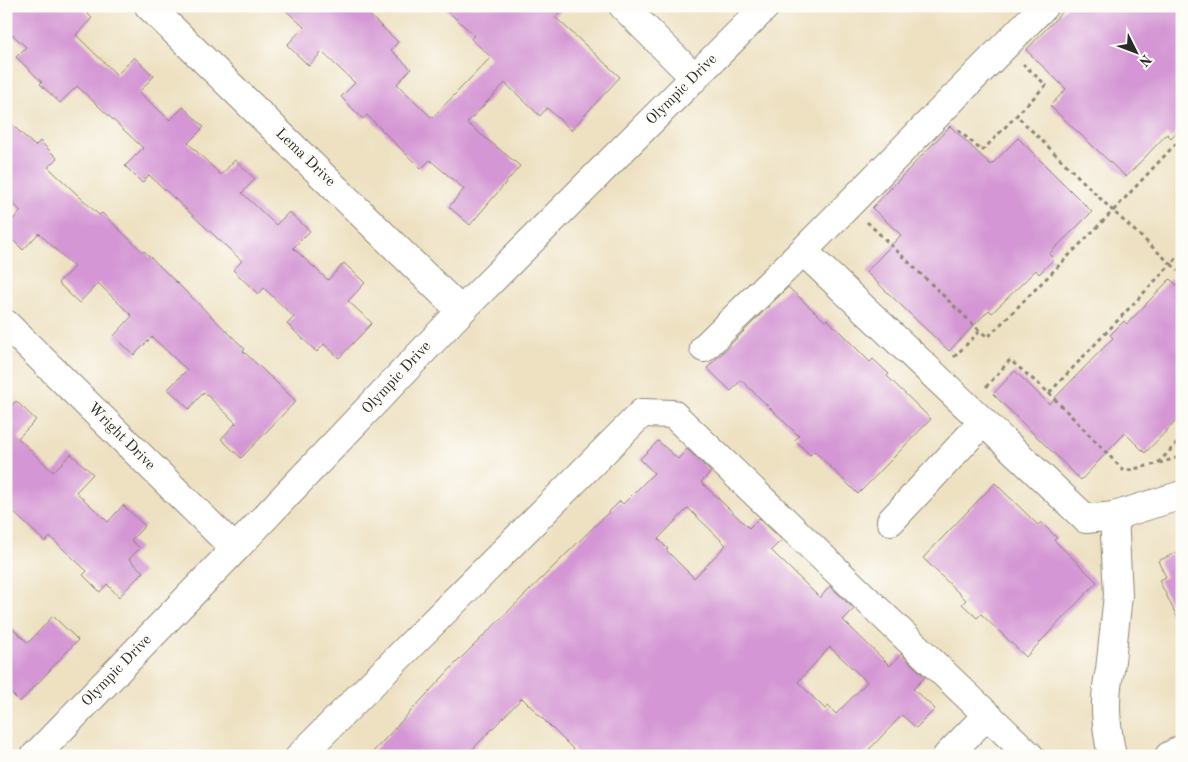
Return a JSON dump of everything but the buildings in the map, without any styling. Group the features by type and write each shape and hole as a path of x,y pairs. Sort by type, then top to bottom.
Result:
{"street":[{"name":"Lema Drive","path":"149,6 461,311"},
{"path":"623,6 694,78"},
{"name":"Olympic Drive","path":"35,756 461,311 766,6"},
{"path":"704,348 848,206 1044,6"},
{"path":"803,251 1086,519 1114,516 1182,495"},
{"name":"Wright Drive","path":"6,324 235,549"},
{"path":"300,756 642,413 673,414 1030,756"},
{"path":"891,521 975,414"},
{"path":"1112,756 1106,725 1107,682 1118,595 1114,516"},
{"path":"946,756 987,715"},
{"path":"1168,756 1182,749"}],"path":[{"path":"939,114 982,151 1017,116 1046,85 1004,47"},
{"path":"1017,116 1113,211 1182,274"},
{"path":"848,206 988,337 1113,211 1182,138"},
{"path":"1049,392 1182,253"},
{"path":"935,376 980,331"},
{"path":"975,414 1010,360 1049,392 1124,471 1182,456"},
{"path":"1157,464 1182,438"}]}
